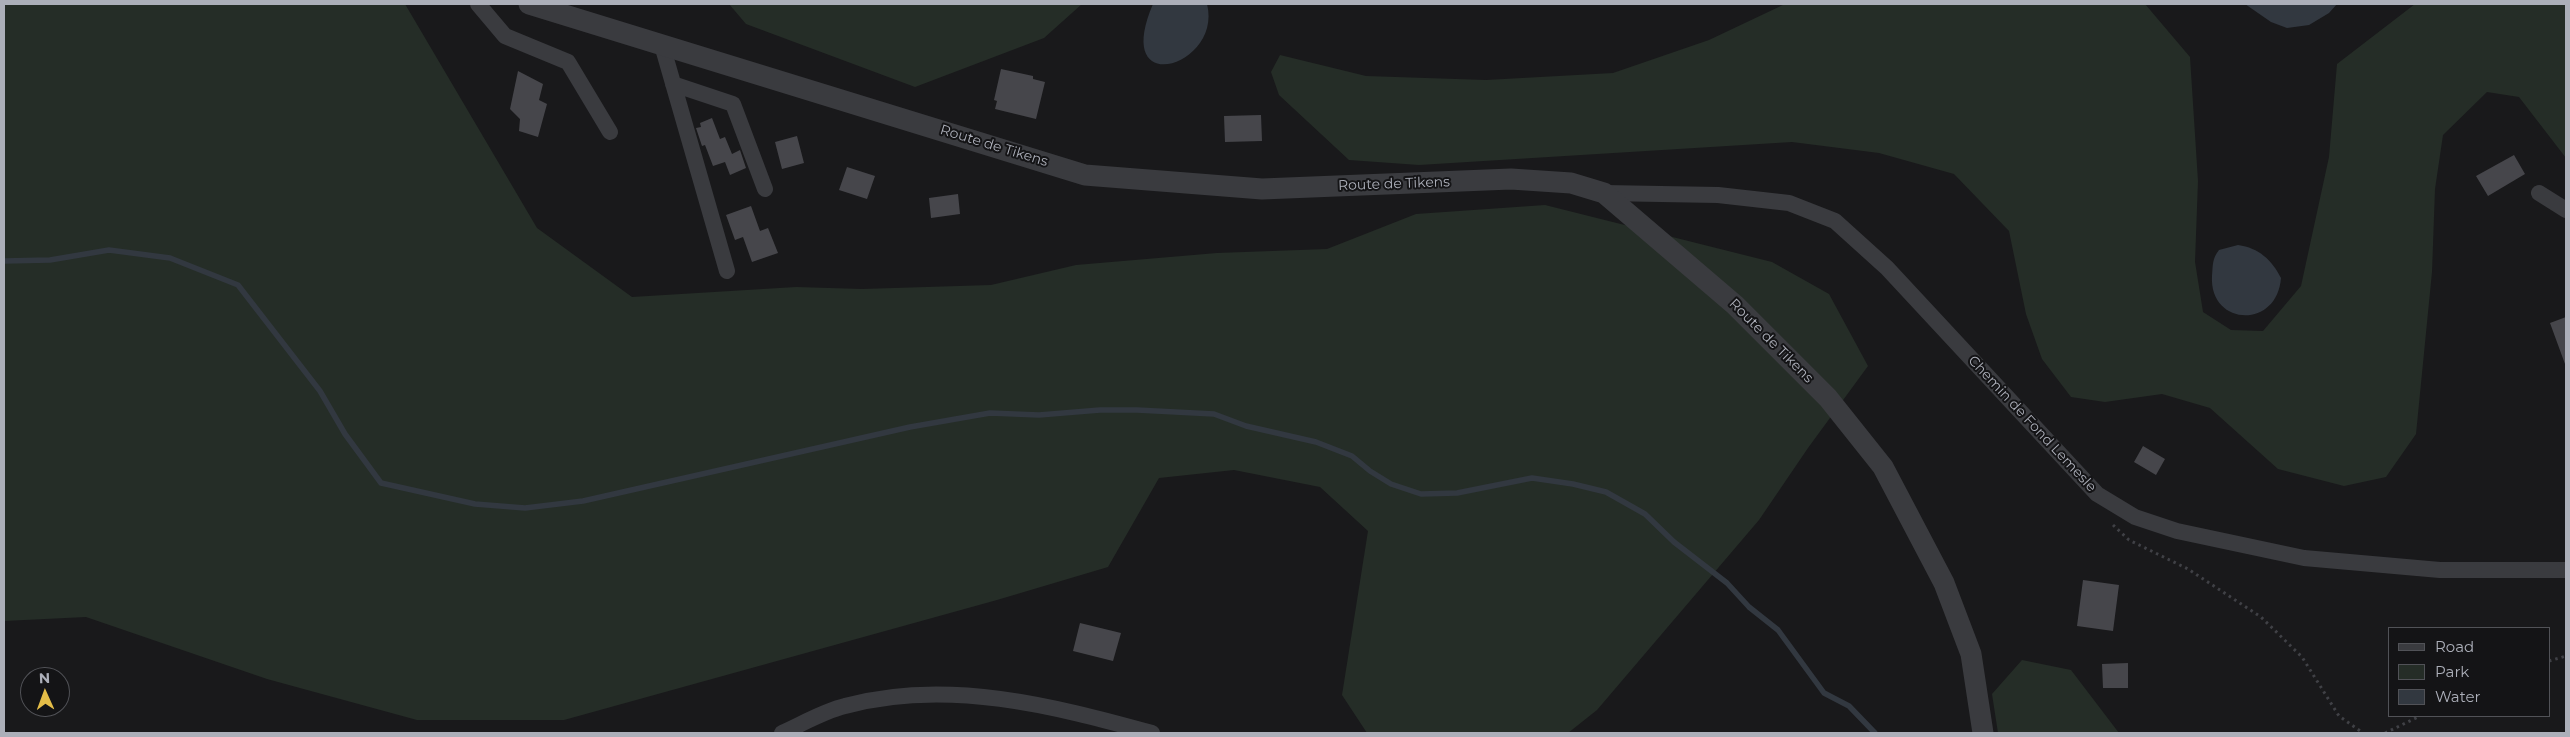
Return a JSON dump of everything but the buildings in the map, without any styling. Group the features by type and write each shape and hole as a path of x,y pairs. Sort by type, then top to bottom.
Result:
{"street":[{"path":"478,4 505,36 568,62 610,132"},
{"name":"Route de Tikens","path":"529,4 1085,174 1262,189 1511,179 1571,183 1604,193 1735,305 1828,398 1882,468 1944,583 1971,654 1983,733"},
{"path":"568,4 584,20"},
{"path":"662,45 726,271"},
{"path":"673,84 733,104 764,189"},
{"name":"Chemin de Fond Lemesle","path":"1604,193 1718,195 1789,203 1835,221 1887,268 2097,494 2135,517 2177,531 2304,558 2440,570 2566,570"},
{"path":"2539,193 2566,210"},
{"path":"782,733 844,706 909,695 982,696 1067,710 1152,733"}],"path":[{"path":"2097,494 2107,520 2129,540 2188,569 2261,617 2302,657 2339,716 2363,733"},
{"path":"2550,661 2566,656"},
{"path":"2385,733 2418,717"}],"green space":[{"path":"4,4 405,4 537,228 632,297 796,287 862,289 991,285 1076,265 1217,253 1327,249 1416,214 1545,205 1772,262 1829,294 1868,366 1808,448 1759,520 1597,710 1568,733 1367,733 1342,695 1368,531 1320,487 1234,470 1159,478 1108,567 997,600 564,720 417,720 267,679 86,617 4,621"},
{"path":"729,4 1082,4 1044,38 915,87 746,24"},
{"path":"1785,4 2145,4 2190,57 2198,181 2195,262 2203,312 2231,330 2263,331 2301,286 2329,157 2337,64 2415,4 2566,4 2566,158 2519,97 2487,92 2443,135 2435,189 2432,272 2416,434 2386,477 2344,486 2278,469 2210,408 2162,394 2105,402 2071,397 2042,359 2026,314 2009,231 1954,174 1879,153 1792,142 1419,165 1349,160 1279,95 1271,72 1280,55 1366,76 1486,80 1613,73 1709,40"},
{"path":"2022,660 2071,670 2119,733 1998,733 1992,694"}],"water":[{"path":"1153,4 1207,4 1208,26 1199,44 1186,57 1170,64 1156,63 1146,54 1144,34"},
{"path":"2245,4 2337,4 2329,13 2309,25 2287,28 2271,22"},
{"path":"2238,245 2252,249 2264,256 2269,260 2281,278 2277,295 2268,307 2257,313 2244,315 2231,312 2221,305 2214,293 2212,276 2215,256 2219,250"}],"waterway":[{"path":"4,261 50,260 109,250 170,258 238,285 320,391 345,434 381,483 475,504 525,508 583,501 910,427 990,413 1039,415 1100,410 1214,414 1246,426 1316,442 1352,456 1370,471 1391,484 1421,494 1457,493 1532,478 1573,484 1606,492 1645,514 1674,542 1727,583 1749,607 1778,630 1824,693 1849,706 1875,733"}]}
